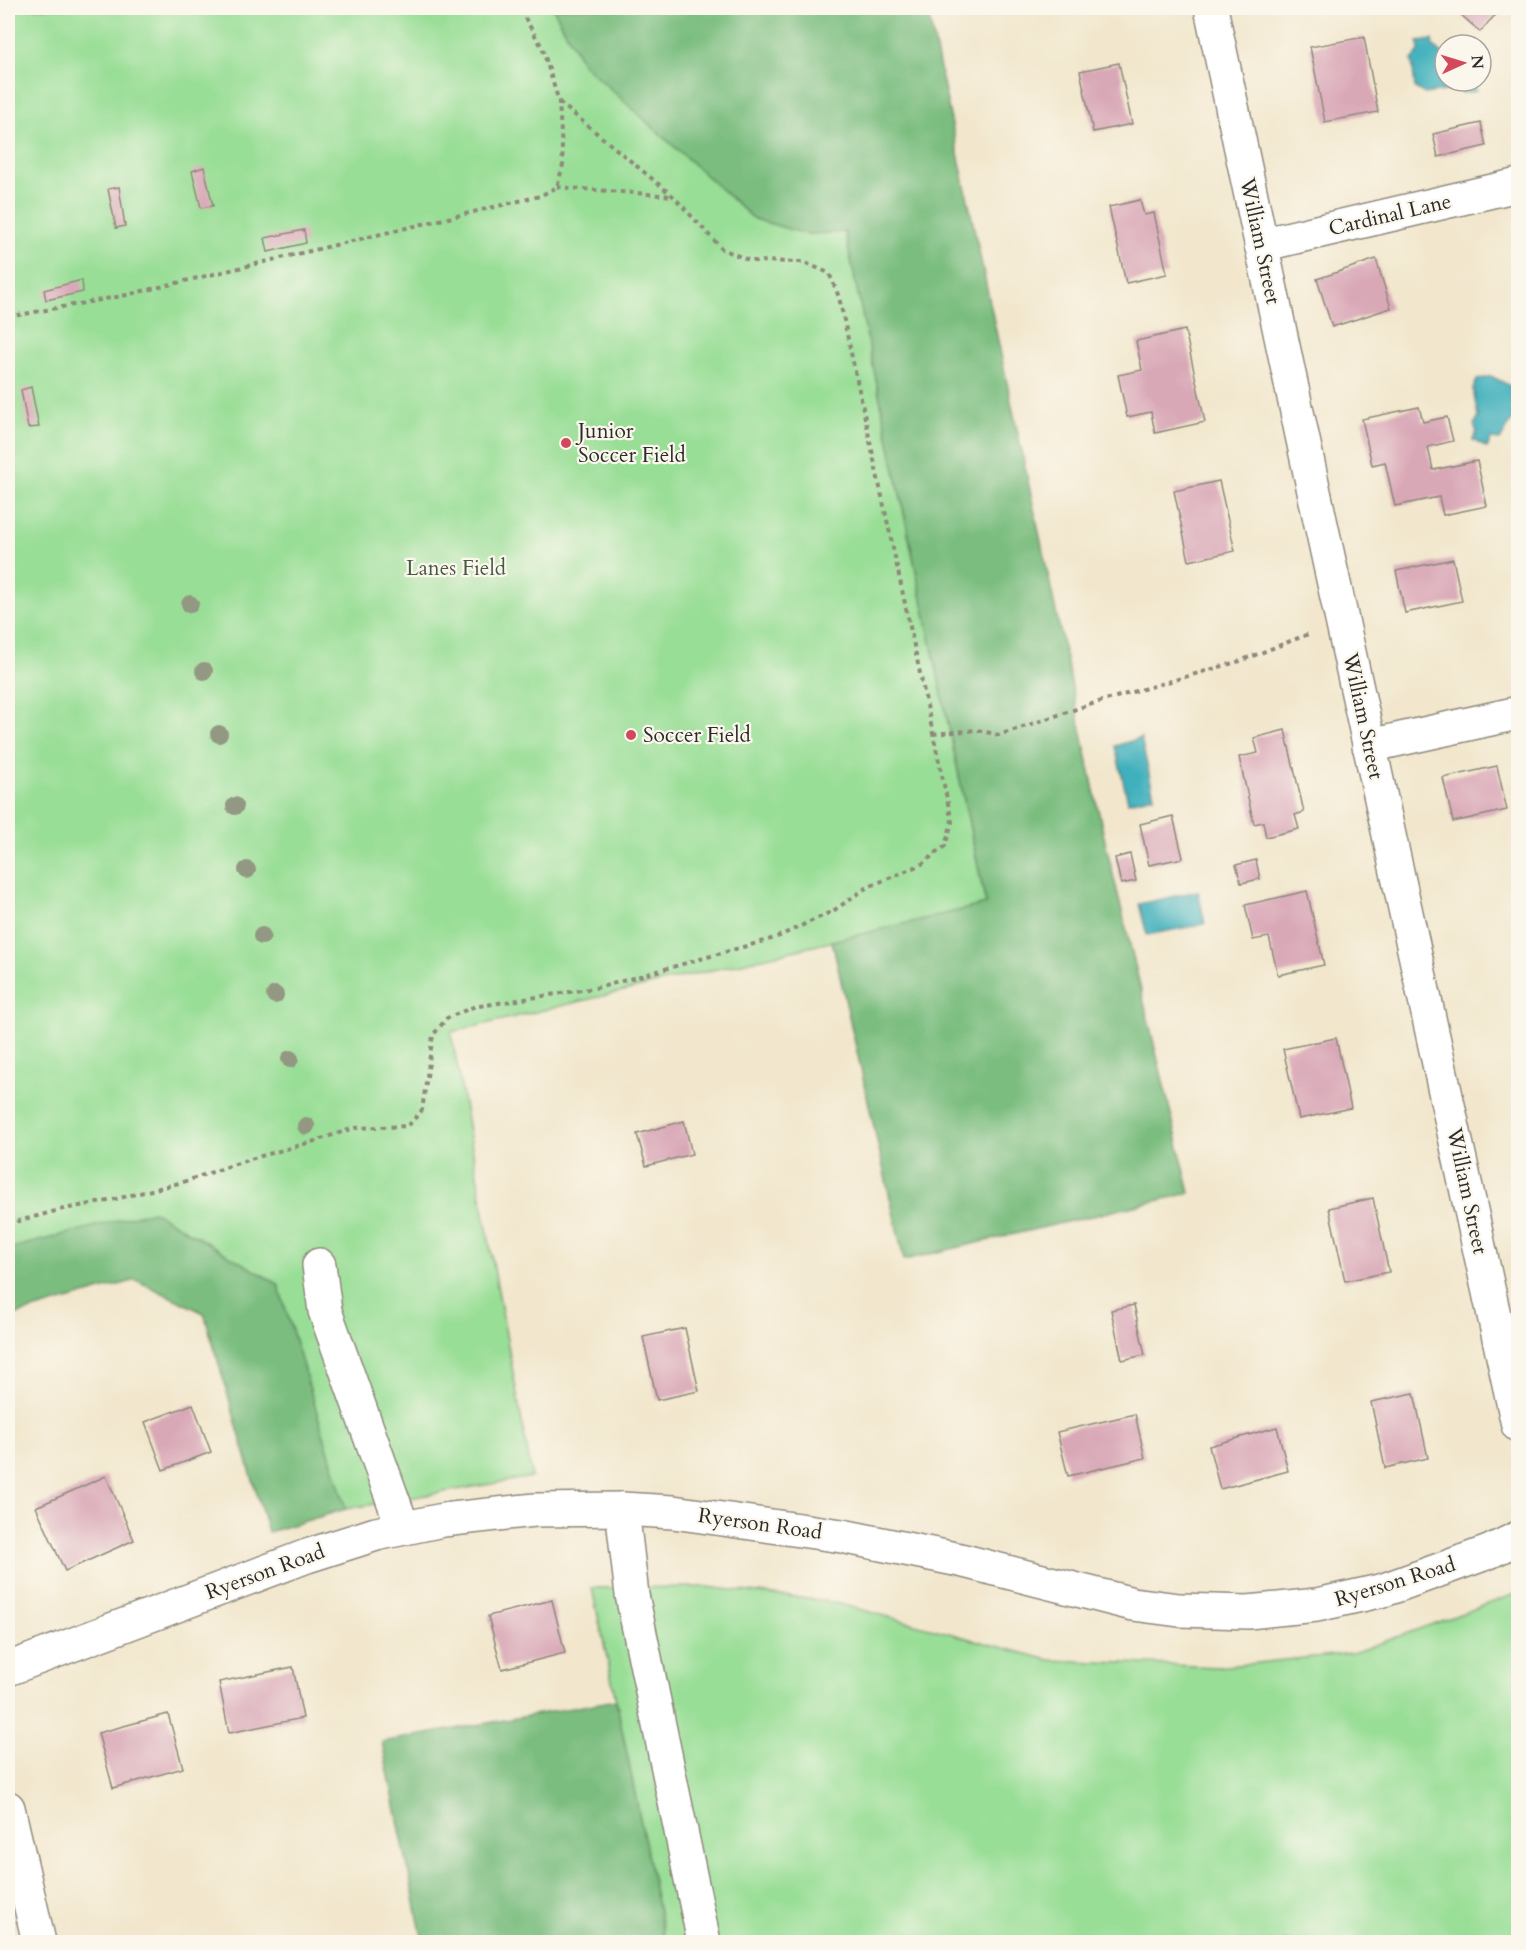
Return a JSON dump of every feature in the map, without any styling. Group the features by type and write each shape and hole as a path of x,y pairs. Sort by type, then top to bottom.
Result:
{"street":[{"name":"William Street","path":"1211,8 1260,245 1518,1425"},
{"name":"Cardinal Lane","path":"1260,245 1518,185"},
{"path":"1369,746 1518,713"},
{"path":"319,1265 325,1311 404,1528"},
{"path":"622,1509 632,1595 704,1942"},
{"name":"Ryerson Road","path":"8,1669 307,1556 376,1534 443,1520 536,1510 622,1509 674,1512 842,1536 960,1560 1133,1604 1179,1610 1248,1612 1317,1605 1384,1590 1489,1552 1518,1538"},
{"path":"8,1808 39,1942"}],"path":[{"path":"519,8 542,47 558,102 563,165 557,188"},
{"path":"8,1224 63,1209 108,1202 183,1182 354,1128 408,1126 422,1110 433,1035 447,1018 473,1006 601,987 775,938 833,910 866,888 922,864 945,846 952,822 839,297 829,273 803,262 751,261 722,249 673,196 558,102"},
{"path":"8,317 122,296 540,196 557,188 673,196"},
{"path":"933,734 976,730 999,735 1085,706 1240,662 1312,632"}],"green space":[{"name":"Lanes Field","path":"8,8 553,8 583,64 806,234 845,232 986,905 451,1032 532,1477 346,1509 278,1284 153,1212 8,1249"},
{"path":"553,8 927,8 1104,837 1190,1193 904,1260 832,941 986,904 845,232 806,234 754,219 583,64"},
{"path":"153,1211 278,1284 346,1509 268,1532 204,1313 136,1280 8,1317 8,1249"},
{"path":"707,1587 833,1602 1049,1660 1218,1667 1353,1653 1518,1593 1518,1942 665,1942 592,1588"},
{"path":"616,1700 665,1942 423,1942 382,1742"}],"water":[{"path":"1432,40 1433,93 1425,94 1415,88 1412,60 1419,52 1418,42"},
{"path":"1491,376 1510,386 1513,418 1500,440 1491,439 1487,448 1473,440 1477,432 1474,425 1478,417 1473,389 1477,380"},
{"path":"1141,738 1154,796 1128,802 1115,746"},
{"path":"1198,891 1205,924 1147,935 1139,904"}],"building":[{"path":"1462,8 1487,8 1495,15 1480,32 1458,12"},
{"path":"1364,37 1378,112 1325,122 1310,47"},
{"path":"1119,63 1132,124 1093,132 1080,71"},
{"path":"1481,123 1486,146 1438,157 1433,134"},
{"path":"204,167 213,206 201,208 192,171"},
{"path":"119,187 125,226 116,228 108,189"},
{"path":"1140,200 1144,215 1154,213 1167,274 1126,283 1109,207"},
{"path":"304,230 306,243 268,252 265,238"},
{"path":"1376,259 1391,308 1332,327 1317,279"},
{"path":"82,280 83,292 46,300 44,290"},
{"path":"1185,330 1205,422 1155,433 1151,412 1127,417 1118,375 1142,370 1136,341"},
{"path":"31,387 39,427 28,428 21,390"},
{"path":"1419,407 1423,422 1447,417 1453,441 1428,447 1433,470 1477,461 1487,506 1443,515 1439,497 1395,506 1385,462 1372,465 1362,419"},
{"path":"1219,481 1235,551 1189,561 1174,491"},
{"path":"1453,559 1462,601 1405,613 1396,571"},
{"path":"1285,730 1304,812 1295,815 1299,829 1266,837 1263,822 1254,824 1239,757 1258,753 1254,738"},
{"path":"1497,766 1507,810 1453,822 1443,778"},
{"path":"1173,816 1183,858 1149,865 1140,824"},
{"path":"1130,854 1136,881 1121,884 1115,858"},
{"path":"1256,860 1260,879 1241,883 1236,865"},
{"path":"1307,891 1324,965 1278,975 1269,937 1253,940 1245,905"},
{"path":"1336,1038 1351,1108 1299,1119 1283,1049"},
{"path":"684,1121 692,1154 646,1166 637,1134"},
{"path":"1373,1198 1389,1272 1345,1281 1329,1208"},
{"path":"1134,1305 1145,1355 1122,1360 1111,1310"},
{"path":"685,1328 699,1391 657,1400 643,1337"},
{"path":"1414,1393 1428,1458 1385,1468 1371,1402"},
{"path":"193,1404 211,1452 163,1470 145,1422"},
{"path":"1135,1414 1145,1458 1068,1476 1057,1432"},
{"path":"1277,1427 1288,1471 1220,1489 1209,1446"},
{"path":"106,1476 134,1540 65,1571 36,1507"},
{"path":"552,1600 565,1653 502,1669 488,1616"},
{"path":"293,1667 303,1718 229,1733 219,1682"},
{"path":"168,1714 183,1768 113,1788 98,1733"}],"place":[{"name":"Junior Soccer Field","path":"566,443"},
{"name":"Soccer Field","path":"631,735"}]}
